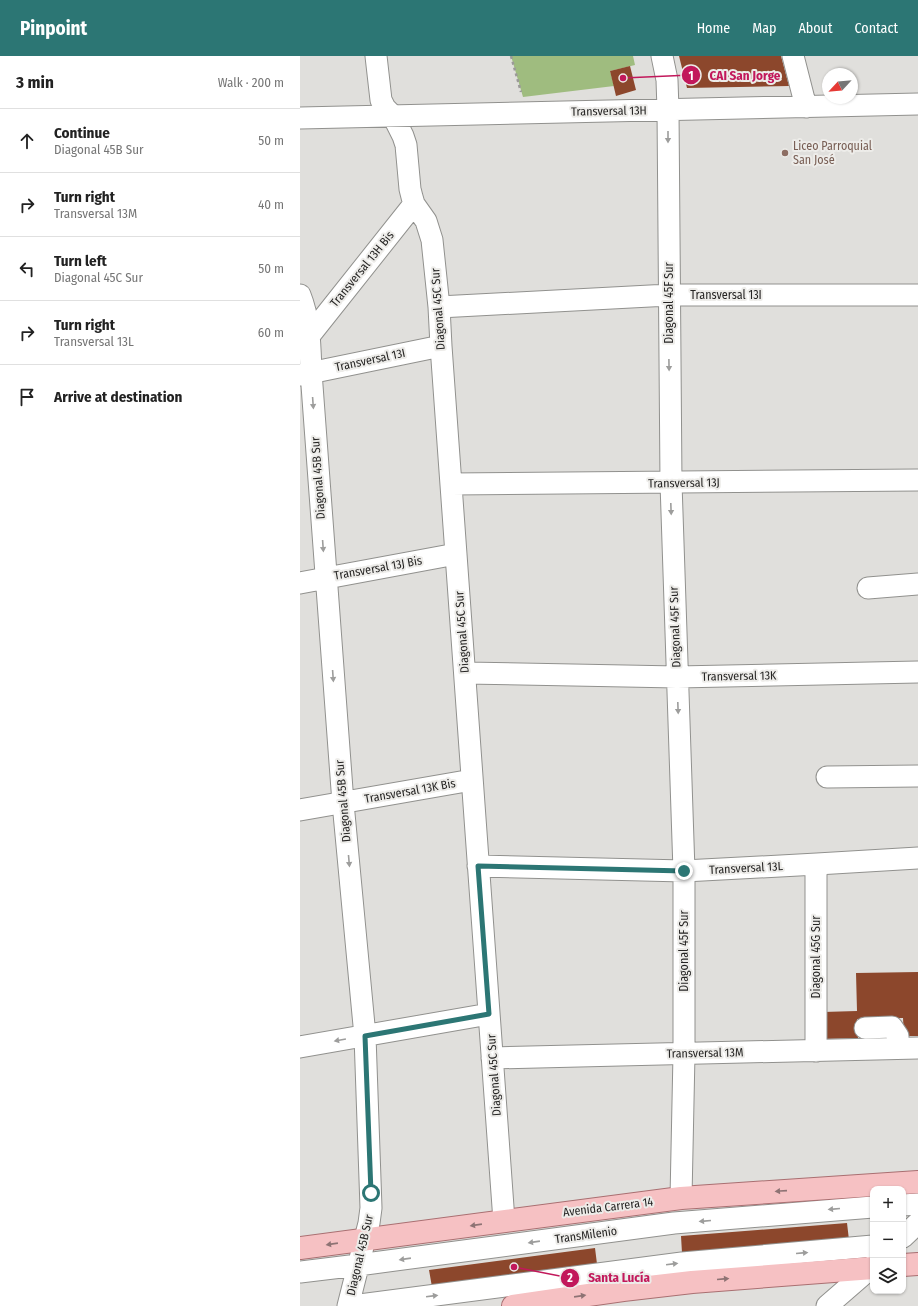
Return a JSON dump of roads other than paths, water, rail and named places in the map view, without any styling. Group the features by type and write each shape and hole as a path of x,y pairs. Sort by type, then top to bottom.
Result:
{"main road":[{"name":"Avenida Carrera 14","path":"300,1248 681,1198 918,1182"},
{"path":"906,1265 918,1264"},
{"path":"513,1306 623,1290 692,1282 870,1267"}],"street":[{"name":"Diagonal 45C Sur","path":"376,56 381,100 385,108 393,116 406,145 410,189 414,204 426,220 432,240 439,307 440,346 504,1221"},
{"name":"Diagonal 45F Sur","path":"662,56 667,80 668,110 670,483 684,871 684,1054 681,1198"},
{"path":"793,56 806,107"},
{"name":"Transversal 13H","path":"300,118 918,104"},
{"name":"Transversal 13H Bis","path":"310,335 414,204"},
{"name":"Diagonal 45B Sur","path":"300,295 307,318 310,335 305,373 326,578 343,803 365,1036 371,1193 369,1223 348,1306"},
{"name":"Transversal 13I","path":"439,307 669,295 918,295"},
{"name":"Transversal 13I","path":"305,373 440,346"},
{"name":"Transversal 13J","path":"451,484 918,480"},
{"name":"Transversal 13J Bis","path":"300,583 456,554"},
{"path":"868,588 918,584"},
{"name":"Transversal 13K","path":"465,673 677,678 918,672"},
{"path":"826,777 918,776"},
{"name":"Transversal 13K Bis","path":"300,810 472,780"},
{"name":"Transversal 13L","path":"478,866 684,871 918,858"},
{"name":"Diagonal 45G Sur","path":"816,1051 817,864"},
{"path":"300,1047 489,1014"},
{"path":"865,1028 892,1027 898,1036 898,1048"},
{"name":"Transversal 13M","path":"492,1058 918,1048"},
{"path":"906,1205 918,1204"},
{"name":"TransMilenio","path":"300,1272 358,1266 674,1223 870,1207"},
{"path":"906,1234 918,1223"},
{"path":"906,1245 918,1244"},
{"path":"352,1306 682,1263 870,1246"},
{"path":"827,1306 870,1269"}],"place":[{"name":"CAI San Jorge","path":"623,78"},
{"name":"Liceo Parroquial San José","path":"785,153"},
{"name":"Santa Lucía","path":"514,1267"}]}
